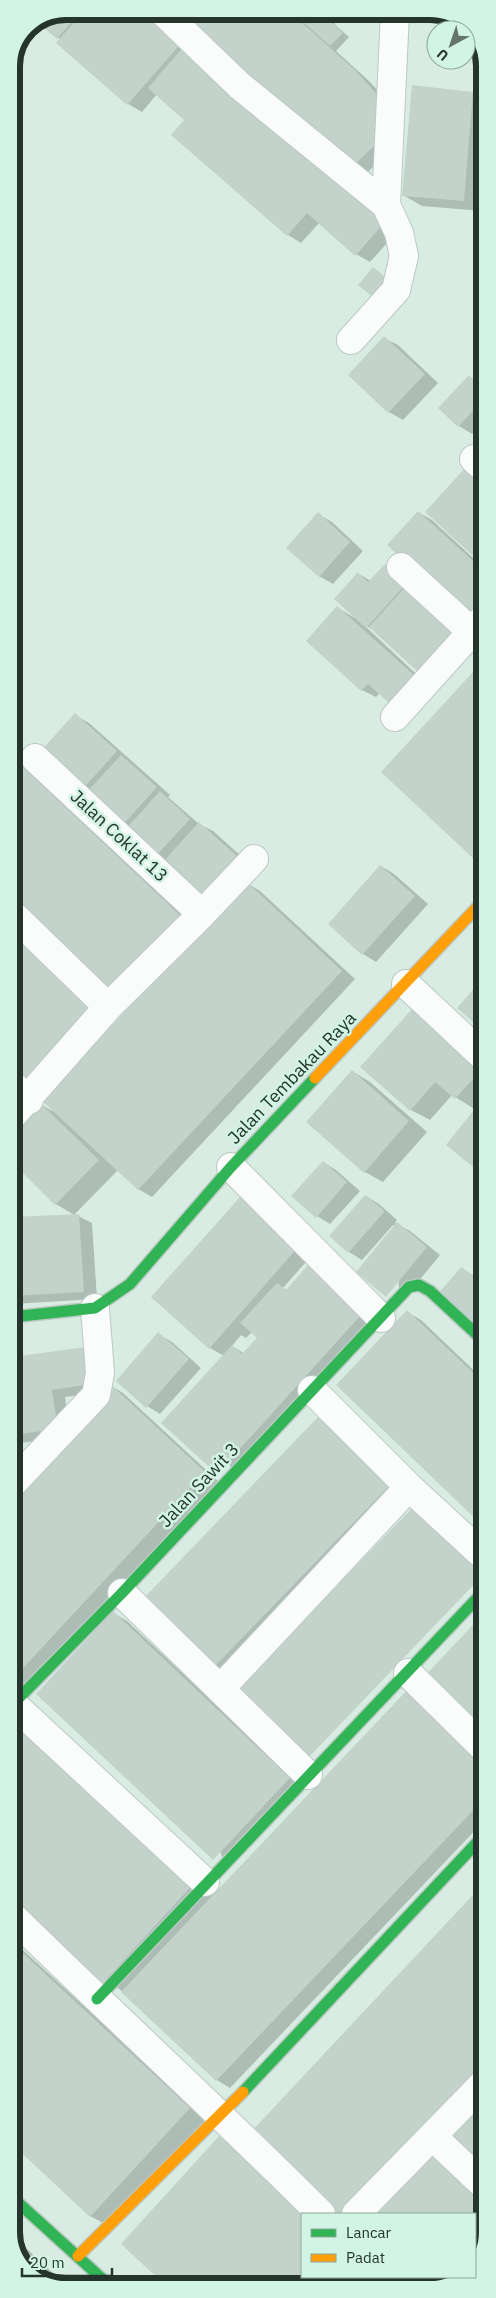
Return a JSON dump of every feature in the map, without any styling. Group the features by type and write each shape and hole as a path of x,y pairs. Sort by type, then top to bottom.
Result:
{"street":[{"path":"171,20 240,86 386,205 399,233 404,256 396,290 351,340"},
{"path":"386,205 395,20"},
{"path":"401,566 476,623"},
{"path":"395,717 476,627"},
{"name":"Jalan Coklat 13","path":"35,758 202,914"},
{"path":"20,1097 254,859"},
{"name":"Jalan Tembakau Raya","path":"95,1308 130,1284 231,1167 476,909"},
{"path":"20,921 108,1007"},
{"path":"406,984 476,1049"},
{"path":"231,1167 381,1318"},
{"name":"Jalan Sawit 3","path":"20,1696 122,1592 409,1287 419,1285 430,1292 476,1335"},
{"path":"20,1316 95,1308 100,1373 96,1395 20,1476"},
{"path":"312,1390 409,1487 476,1549"},
{"path":"220,1689 409,1487"},
{"path":"122,1592 308,1775"},
{"path":"97,1999 476,1600"},
{"path":"408,1673 476,1740"},
{"path":"20,1711 206,1882"},
{"path":"78,2256 221,2115 476,1844"},
{"path":"20,1924 221,2115 320,2213"},
{"path":"357,2213 476,2091"},
{"path":"432,2136 476,2178"},
{"path":"20,2204 101,2278"}],"building":[{"path":"73,20 57,39 42,27 57,21"},
{"path":"76,20 162,20 184,40 127,105 56,43"},
{"path":"190,20 299,20 356,71 379,97 375,145 351,168"},
{"path":"301,20 329,20 343,33 330,46"},
{"path":"184,46 385,222 355,256 307,213 287,236 171,135 184,120 148,88"},
{"path":"412,85 473,92 464,201 402,196"},
{"path":"373,267 394,284 379,302 358,285"},
{"path":"384,336 425,374 388,413 348,375"},
{"path":"469,375 476,382 476,408 458,427 438,408"},
{"path":"466,467 476,476 476,559 425,512"},
{"path":"418,511 476,564 476,616 471,622 387,545"},
{"path":"318,512 350,542 319,577 286,548"},
{"path":"385,564 406,584 366,628 334,599 358,572 368,582"},
{"path":"406,586 454,629 417,671 369,627"},
{"path":"337,606 415,676 390,704 368,684 361,691 306,641"},
{"path":"476,669 476,861 381,772"},
{"path":"75,713 117,751 81,791 39,753"},
{"path":"121,755 157,787 120,828 84,795"},
{"path":"20,764 184,919 113,994 20,906"},
{"path":"160,791 190,819 154,858 124,831"},
{"path":"199,822 238,857 202,897 163,862"},
{"path":"380,865 415,896 362,955 328,924"},
{"path":"246,881 342,971 138,1190 42,1101"},
{"path":"20,938 95,1006 26,1083 20,1078"},
{"path":"476,986 476,1025 457,1008"},
{"path":"412,1009 476,1066 476,1076 455,1099 435,1082 410,1111 360,1067"},
{"path":"352,1070 409,1121 364,1173 306,1122"},
{"path":"39,1102 99,1160 55,1205 20,1170 20,1122"},
{"path":"476,1107 476,1169 446,1145"},
{"path":"323,1161 347,1182 316,1218 291,1196"},
{"path":"365,1195 385,1211 348,1253 329,1236"},
{"path":"241,1196 299,1246 209,1349 151,1297"},
{"path":"79,1214 84,1292 20,1296 20,1217"},
{"path":"397,1222 427,1247 386,1297 356,1272"},
{"path":"308,1265 362,1314 217,1474 161,1423 232,1345 242,1354 257,1338 240,1323 277,1283 286,1290"},
{"path":"461,1267 476,1279 476,1324 439,1293"},
{"path":"407,1310 476,1375 476,1519 336,1385"},
{"path":"158,1332 189,1359 146,1408 116,1381"},
{"path":"86,1347 91,1384 52,1390 58,1429 20,1434 20,1356"},
{"path":"109,1383 205,1472 20,1671 20,1480"},
{"path":"318,1417 389,1486 214,1667 143,1599"},
{"path":"413,1507 476,1568 476,1582 309,1757 238,1688"},
{"path":"113,1611 290,1778 213,1860 36,1694"},
{"path":"476,1622 476,1729 422,1679"},
{"path":"410,1687 476,1749 476,1807 216,2081 121,1992"},
{"path":"20,1725 198,1879 98,1988 20,1915"},
{"path":"476,1892 476,2083 354,2213 334,2213 249,2134"},
{"path":"20,1950 190,2108 90,2217 20,2151"},
{"path":"476,2103 476,2167 444,2137"},
{"path":"219,2136 258,2170 301,2213 301,2278 157,2278 121,2244"},
{"path":"429,2150 476,2194 476,2213 368,2213"},
{"path":"24,2249 52,2276 36,2267 29,2260"}],"traffic: fast":[{"path":"20,1316 95,1308 130,1284 231,1167 315,1078"},
{"path":"20,1697 122,1593 409,1287 419,1285 430,1291 476,1334"},
{"path":"97,1999 476,1599"},
{"path":"243,2092 476,1844"},
{"path":"20,2204 101,2278"}],"traffic: slow":[{"path":"315,1078 476,908"},
{"path":"78,2256 243,2092"}]}
